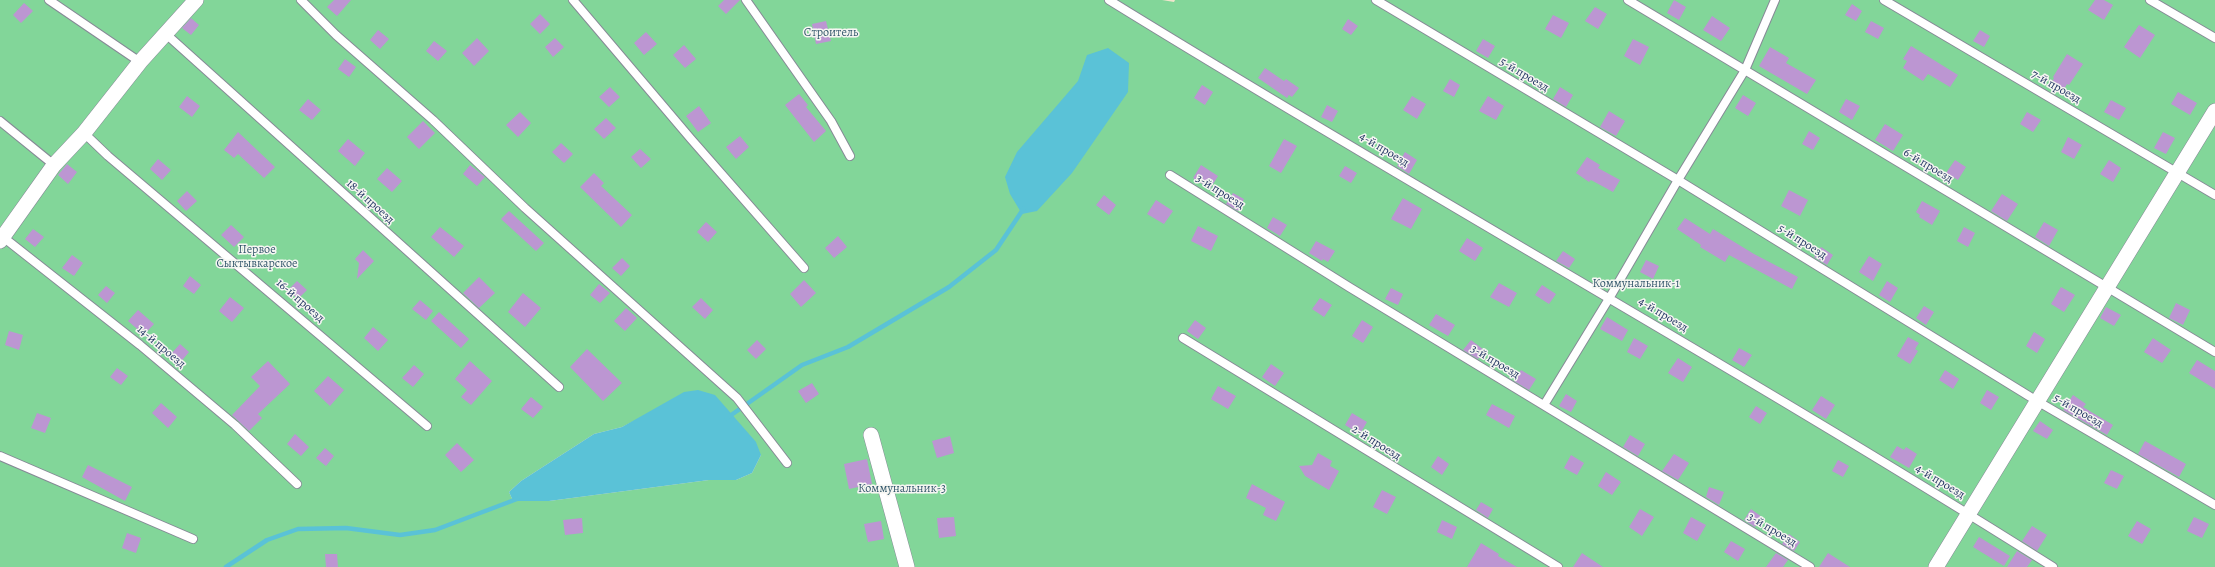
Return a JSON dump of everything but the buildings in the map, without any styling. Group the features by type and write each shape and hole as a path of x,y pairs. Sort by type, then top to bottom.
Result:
{"street":[{"path":"1,239 54,165 84,133 140,62 196,0"},
{"path":"1936,567 2215,111"},
{"path":"871,435 907,567"}],"lane":[{"path":"49,0 140,62"},
{"path":"301,0 336,35 433,120 525,208 737,398 786,463"},
{"path":"573,0 691,139 804,268"},
{"path":"746,0 831,121 850,156"},
{"name":"4-й проезд","path":"1109,0 1968,513 2053,567"},
{"name":"5-й проезд","path":"1376,0 1678,180 2037,401 2215,505"},
{"name":"6-й проезд","path":"1628,0 2215,352"},
{"path":"1544,405 1610,298 1678,180 1745,70 1775,0"},
{"name":"7-й проезд","path":"1884,0 2215,195"},
{"path":"2150,0 2215,38"},
{"name":"18-й проезд","path":"166,34 559,388"},
{"path":"0,121 54,165"},
{"name":"16-й проезд","path":"84,133 108,156 427,426"},
{"name":"3-й проезд","path":"1170,175 1810,567"},
{"name":"14-й проезд","path":"1,239 140,345 235,425 297,484"},
{"name":"2-й проезд","path":"1183,338 1558,567"},
{"path":"0,456 193,539"}],"green space":[{"path":"0,0 1162,0 1174,2 1175,0 2215,0 2215,567 0,567","holes":["646,415 761,455 752,473 736,480 709,480 549,501 513,501 509,492 521,481 594,434 622,427"]}],"water":[{"path":"1108,48 1129,63 1128,92 1072,173 1037,211 1022,214 1010,194 1005,177 1017,152 1078,81 1087,55"},
{"path":"698,390 715,395 756,442 761,455 752,473 736,480 709,480 549,501 513,501 509,492 521,481 594,434 622,427 684,392"}],"waterway":[{"path":"727,418 802,365 848,347 949,287 996,250 1024,208"},
{"path":"226,567 267,540 298,529 346,528 400,535 435,530 517,499"}],"park label":[{"name":"Строитель","path":"831,33"},
{"name":"Первое Сыктывкарское","path":"257,257"},
{"name":"Коммунальник-1","path":"1636,284"},
{"name":"Коммунальник-3","path":"902,489"}]}
